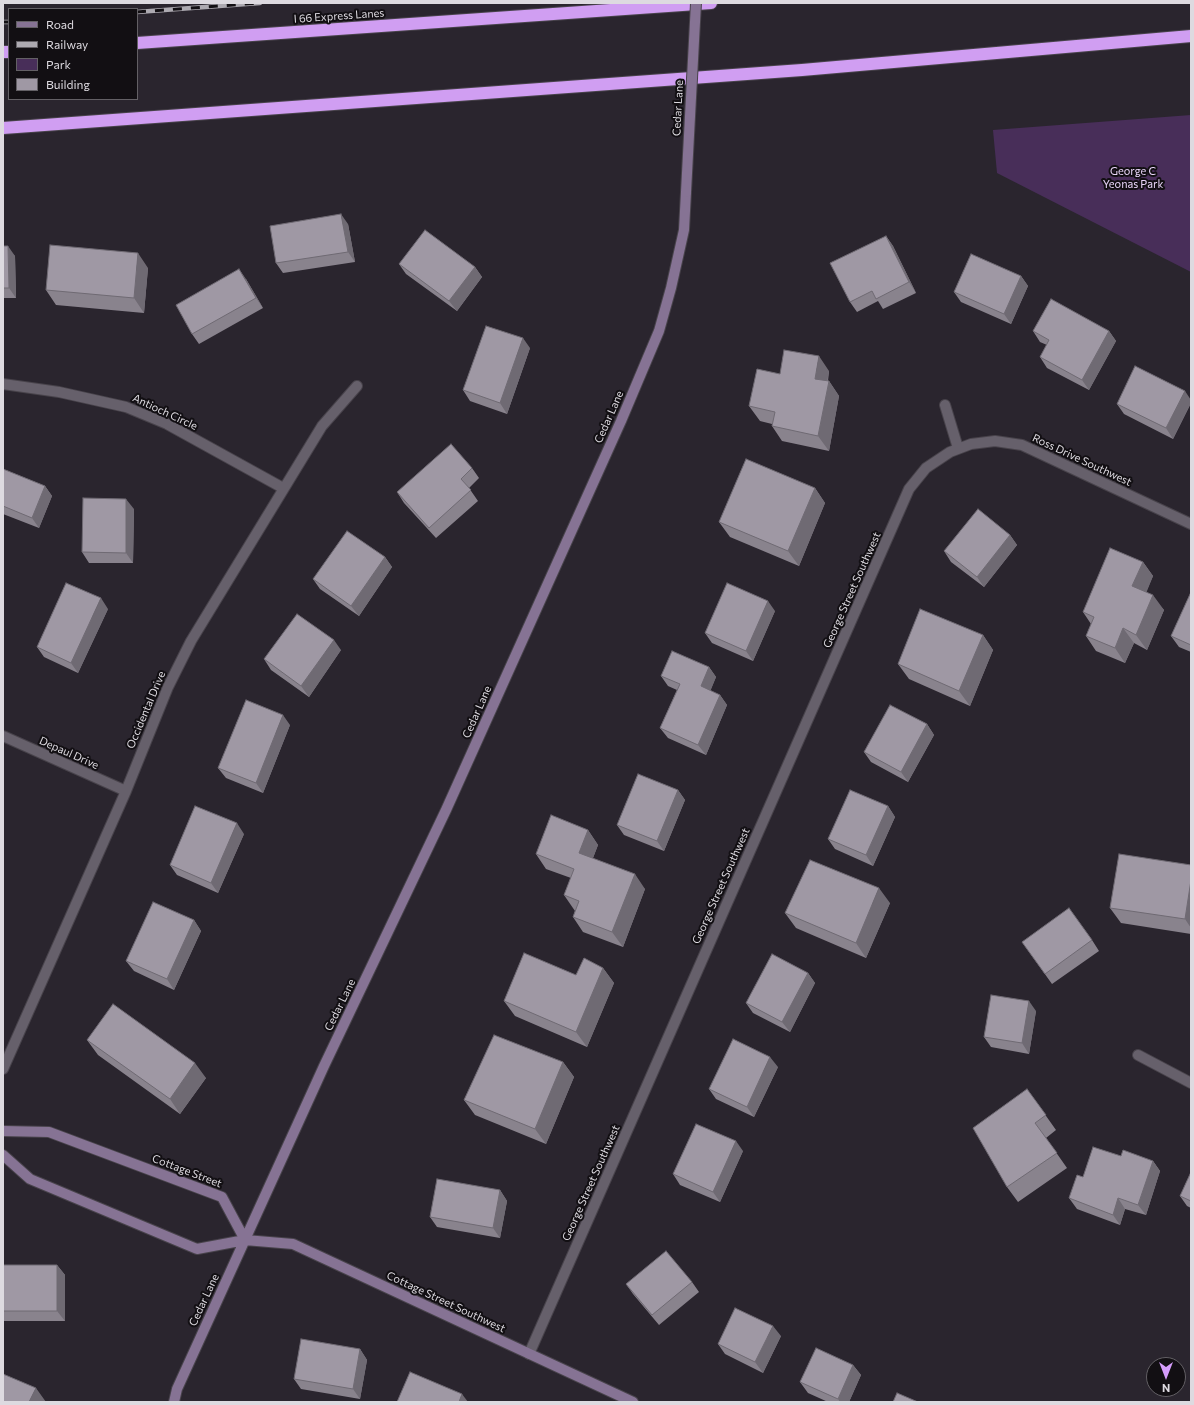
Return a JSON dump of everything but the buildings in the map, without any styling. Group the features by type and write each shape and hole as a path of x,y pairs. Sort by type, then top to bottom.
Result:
{"highway":[{"name":"I 66 Express Lanes","path":"138,43 711,3"},
{"path":"3,128 802,70 1191,36"}],"main road":[{"name":"Cedar Lane","path":"174,1402 177,1389 324,1066 446,810 615,435 659,332 684,230 696,3"},
{"name":"Cottage Street","path":"3,1131 49,1132 222,1197 245,1240"},
{"path":"3,1154 30,1179 197,1249 245,1240"},
{"name":"Cottage Street Southwest","path":"245,1240 293,1244 633,1402"}],"street":[{"name":"Antioch Circle","path":"3,384 58,392 126,407 167,424 283,488"},
{"name":"Occidental Drive","path":"3,1069 126,791 168,686 191,641 322,426 357,386"},
{"path":"945,406 958,448"},
{"name":"Ross Drive Southwest","path":"958,448 971,444 995,442 1022,445 1191,524"},
{"name":"George Street Southwest","path":"529,1354 909,489 926,468 958,448"},
{"name":"Depaul Drive","path":"3,736 126,791"},
{"path":"1138,1056 1191,1083"}],"green space":[{"name":"George C Yeonas Park","path":"1191,115 1191,272 997,173 993,130"}],"railway":[{"path":"138,12 260,3"},
{"path":"3,22 8,22"}]}
